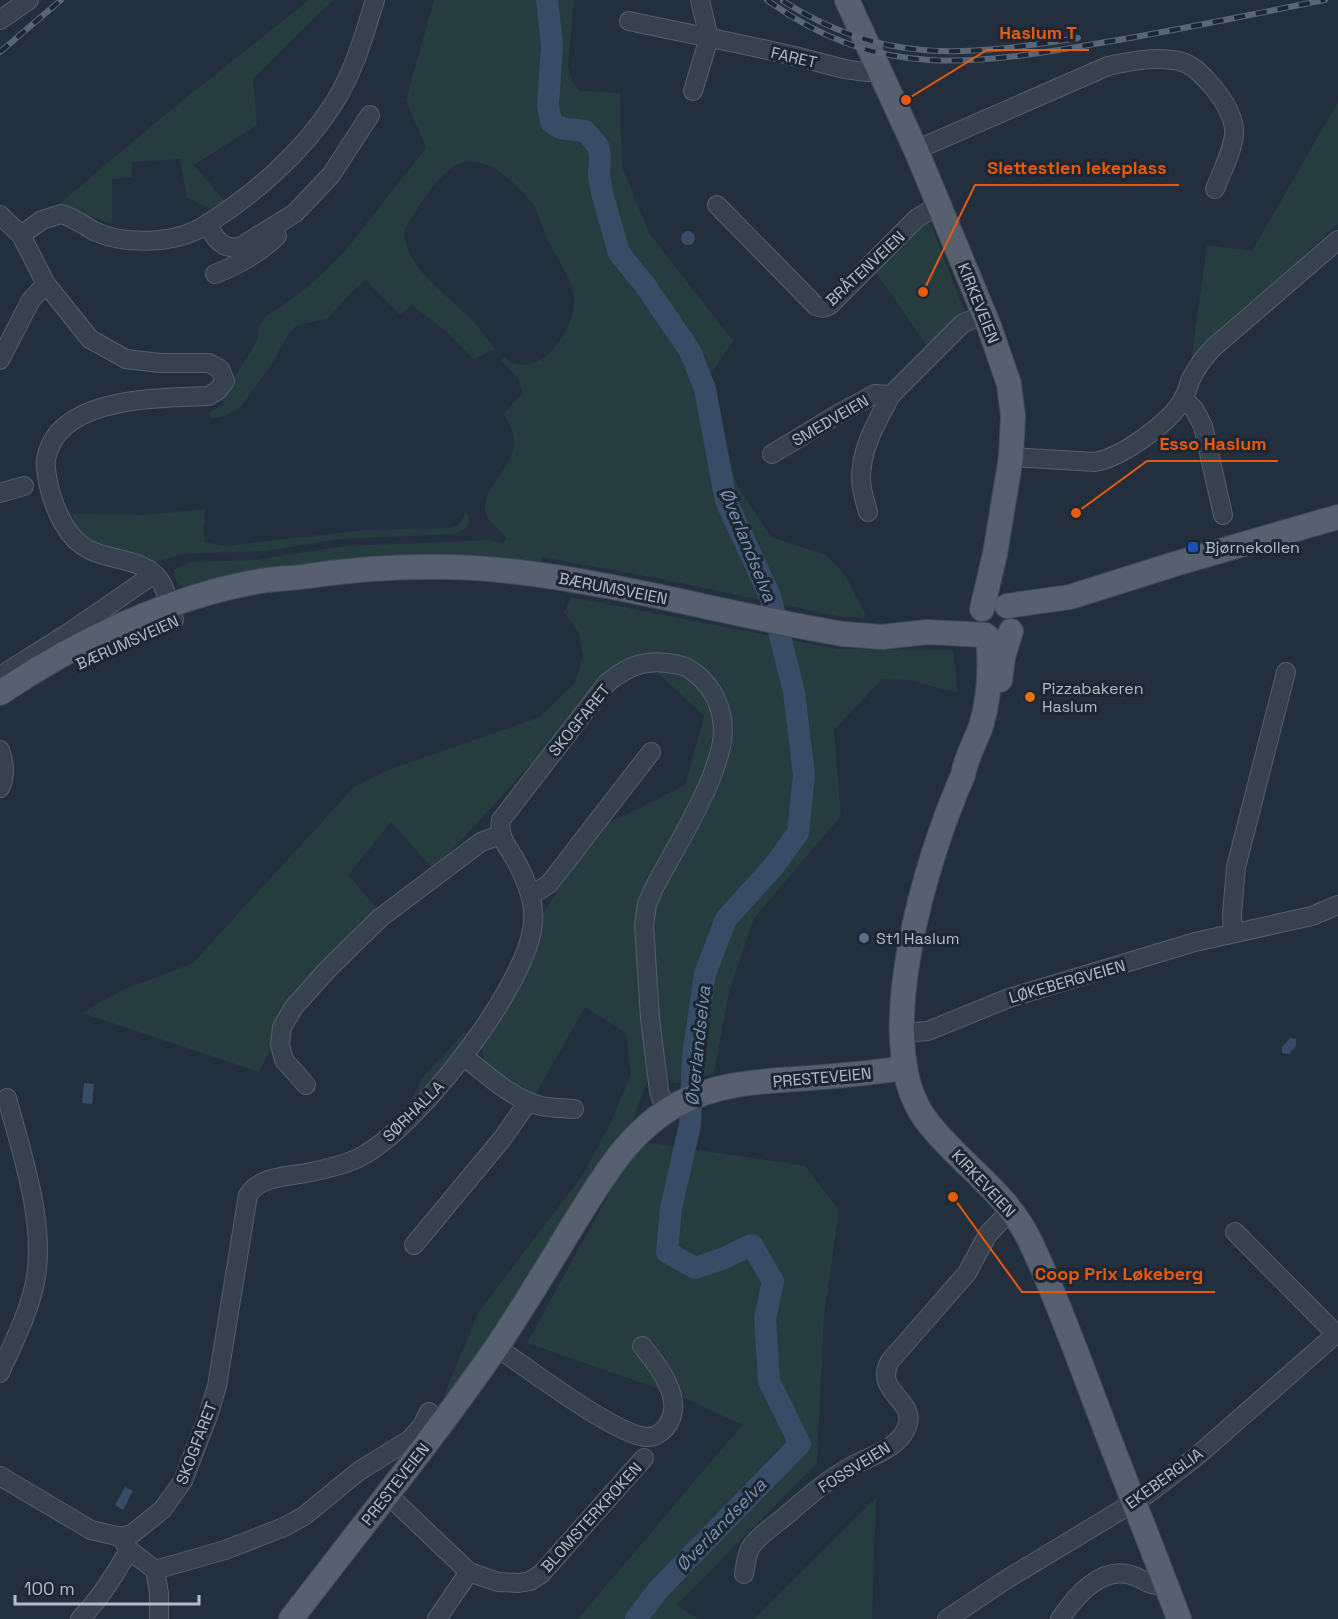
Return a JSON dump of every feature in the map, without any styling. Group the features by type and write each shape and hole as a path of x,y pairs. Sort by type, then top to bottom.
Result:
{"main road":[{"name":"KIRKEVEIEN","path":"847,0 916,150 984,314 1009,384 1013,416 1011,457 995,554 996,620 987,703 924,887 906,977 902,1033 905,1068 911,1094 925,1119 1012,1209 1030,1240 1179,1619"},
{"name":"BÆRUMSVEIEN","path":"0,693 77,647 172,613 296,578 380,567 471,568 553,577 843,634 882,636 927,632 1056,607 1070,597 1338,517"},
{"name":"BÆRUMSVEIEN","path":"0,710 68,669 172,613"},
{"name":"PRESTEVEIEN","path":"291,1619 435,1432 496,1347 604,1175 630,1140 659,1116 692,1098 738,1084 865,1074 905,1068"}],"street":[{"path":"0,20 29,0"},
{"path":"21,234 42,220 61,214 114,239 184,236 207,224 272,174 305,142 335,103 360,49 375,0"},
{"path":"693,91 709,38 700,0"},
{"name":"FARET","path":"629,21 849,70 880,72"},
{"path":"916,150 1108,66 1136,60 1179,61 1193,67 1217,93 1228,110 1234,129 1233,144 1215,189"},
{"path":"207,224 221,245 232,248 240,247 286,220 331,175 370,115"},
{"name":"BRÅTENVEIEN","path":"717,205 816,306 823,308 830,305 917,218 939,205"},
{"path":"0,215 21,234 46,284 90,339 126,359 160,363 208,363 220,369 225,381 217,391 208,396 136,400 103,407 84,414 66,424 53,440 46,460 51,496 66,527 77,542 92,552 134,564 154,573 162,585 172,613"},
{"path":"215,274 256,254 287,226 286,220"},
{"path":"1011,457 1080,462 1107,460 1124,452 1174,412 1184,398 1198,366 1214,347 1338,240"},
{"path":"0,360 31,300 46,284"},
{"name":"SMEDVEIEN","path":"868,512 861,481 862,463 870,435 891,395 962,324 984,314"},
{"name":"SMEDVEIEN","path":"772,454 875,394 891,395"},
{"path":"1184,398 1194,409 1203,426 1223,515"},
{"path":"0,493 24,486"},
{"name":"BÆRUMSVEIEN","path":"0,676 70,632 154,573"},
{"name":"SKOGFARET","path":"500,835 501,820 607,683 623,670 644,663 663,662 684,666 706,684 715,696 723,724 722,746 704,792 647,904 644,925 650,1018 659,1091 659,1116"},
{"path":"1233,933 1232,914 1236,867 1286,672"},
{"path":"0,750 4,766 0,788"},
{"path":"531,895 549,884 651,752"},
{"path":"306,1085 284,1060 280,1046 282,1027 294,1007 328,969 380,918 481,842 500,835"},
{"name":"SØRHALLA","path":"253,1188 280,1176 308,1173 361,1157 383,1143 404,1125 435,1092 479,1036 524,956 534,918 531,895 516,861 500,835"},
{"name":"LØKEBERGVEIEN","path":"902,1033 928,1031 1009,998 1233,933 1312,916 1338,905"},
{"path":"463,1056 528,1102 542,1106 574,1109"},
{"path":"0,1373 23,1320 34,1287 39,1252 27,1178 7,1098"},
{"path":"414,1245 502,1139 528,1102"},
{"name":"SKOGFARET","path":"125,1544 132,1534 145,1526 174,1496 183,1481 208,1416 217,1386 228,1328 245,1207 248,1195 253,1188"},
{"name":"FOSSVEIEN","path":"744,1574 747,1556 752,1546 763,1535 828,1481 885,1449 905,1431 909,1417 904,1404 889,1387 885,1378 885,1370 967,1273 988,1234 1012,1209"},
{"name":"EKEBERGLIA","path":"947,1619 1146,1495 1197,1456 1337,1333 1234,1232"},
{"path":"496,1347 594,1413 633,1434 649,1437 660,1433 670,1422 674,1412 672,1397 655,1362 642,1346"},
{"path":"155,1570 225,1550 284,1527 304,1516 359,1471 409,1440 422,1426 429,1412"},
{"name":"BLOMSTERKROKEN","path":"387,1494 469,1572 498,1582 530,1581 541,1575 644,1458"},
{"path":"0,1476 77,1524 125,1544 155,1570 159,1593 159,1619"},
{"path":"80,1619 106,1586 125,1544"},
{"path":"437,1619 469,1572"},
{"path":"1060,1619 1077,1594 1107,1576 1124,1574 1156,1586 1167,1585"}],"green space":[{"path":"309,0 333,0 253,79 257,125 194,165 225,202 209,208 187,198 180,159 131,162 132,177 112,179 112,224 58,205 168,112"},
{"path":"434,0 574,0 568,67 572,81 580,91 620,93 622,167 649,233 733,341 709,377 737,485 771,537 826,555 845,575 865,614 864,618 842,617 542,557 540,567 187,589 179,584 173,575 175,569 190,562 255,560 346,546 491,540 503,543 507,539 492,524 486,514 485,502 489,491 504,469 514,445 512,430 503,414 523,393 518,378 501,361 504,357 516,364 527,365 548,354 564,334 573,311 574,300 571,284 533,204 514,183 490,166 471,161 453,167 445,173 426,195 405,228 405,240 409,253 426,276 472,320 495,349 474,359 447,332 412,305 400,315 366,280 327,319 297,325 241,407 221,417 210,418 209,414 212,410 224,405 222,397 257,340 258,328 265,317 310,285 345,251 426,148 406,100"},
{"path":"1338,102 1338,224 1191,361 1207,245 1252,251"},
{"path":"928,218 965,313 929,349 875,271"},
{"path":"206,509 203,529 205,542 224,546 366,530 448,528 459,525 466,512 469,524 461,531 452,534 340,539 264,551 184,554 151,563 104,549 90,540 77,527 72,514 143,515"},
{"path":"571,597 838,649 953,650 958,693 909,680 882,679 834,730 841,816 754,918 729,992 714,1073 674,1084 654,1063 629,1130 501,1330 443,1398 478,1313 582,1176 611,1122 631,1074 626,1033 585,1007 534,1097 485,1063 479,1036 532,932 596,829 685,785 704,716 648,664 619,668 434,870 391,822 348,875 382,914 282,1027 259,1072 82,1013 123,990 193,963 353,788 388,770 540,717 575,683 583,655 579,634 564,612"},
{"path":"485,1020 475,1036 407,1109 422,1078 463,1034"},
{"path":"638,1141 805,1166 839,1210 824,1317 817,1463 676,1605 699,1619 578,1619 742,1425 685,1398 527,1343"},
{"path":"876,1498 872,1619 754,1619"}],"water":[{"path":"688,231 693,233 695,238 693,243 688,245 683,243 681,238 683,233"},
{"path":"1290,1038 1296,1039 1296,1046 1289,1054 1282,1053 1282,1047"},
{"path":"84,1083 94,1084 92,1104 82,1103"},
{"path":"125,1487 133,1491 123,1510 115,1505"}],"waterway":[{"name":"Øverlandselva","path":"547,0 552,45 548,105 551,122 563,128 585,131 598,146 602,193 619,253 645,285 690,351 705,389 726,501 770,596 794,692 804,775 798,833 774,866 726,919 705,974 693,1056 690,1125 671,1208 667,1252 695,1268 752,1245 773,1281 765,1319 769,1381 800,1444 659,1589 636,1619"}],"railway":[{"path":"0,52 61,0"},
{"path":"767,0 809,26 850,44 890,55 931,60 972,60 1059,50 1325,0"},
{"path":"783,1 820,22 891,46 962,51 998,49 1078,38"}],"place":[{"name":"Haslum T","path":"906,100"},
{"name":"Slettestien lekeplass","path":"923,292"},
{"name":"Esso Haslum","path":"1076,513"},
{"name":"Bjørnekollen","path":"1193,547"},
{"name":"Pizzabakeren Haslum","path":"1030,697"},
{"name":"St1 Haslum","path":"864,938"},
{"name":"Coop Prix Løkeberg","path":"953,1197"}]}
